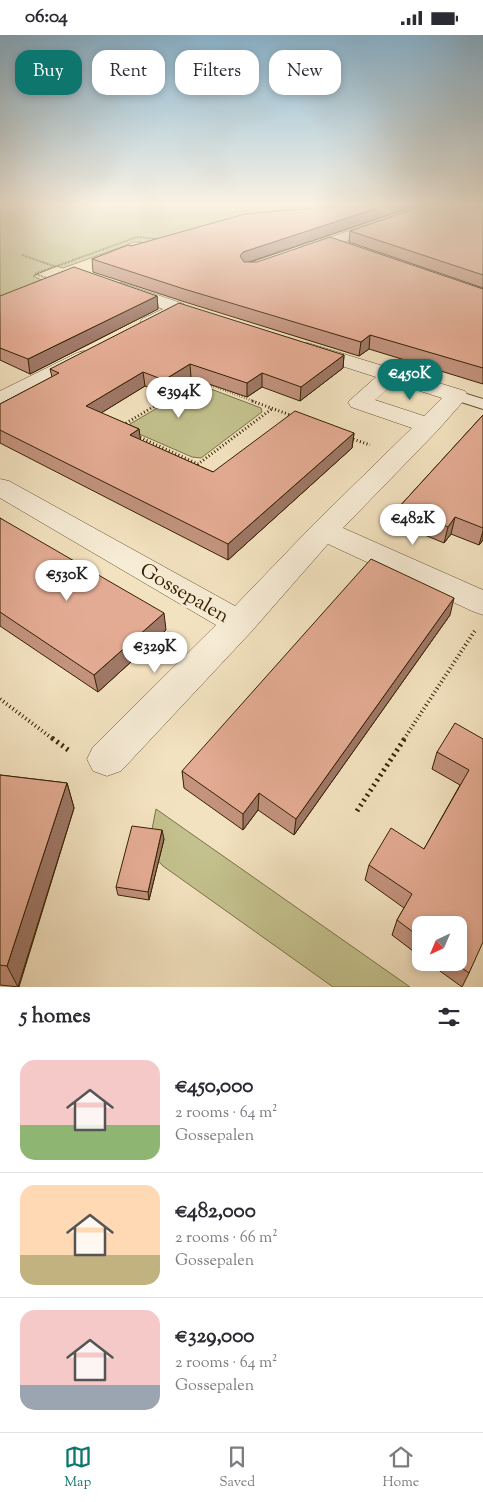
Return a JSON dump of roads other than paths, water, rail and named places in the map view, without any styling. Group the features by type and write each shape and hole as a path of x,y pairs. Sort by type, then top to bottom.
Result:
{"street":[{"path":"283,258 311,248"},
{"path":"349,248 354,250"},
{"path":"109,284 187,310 136,329"},
{"path":"294,344 457,396"},
{"path":"0,400 102,347"},
{"path":"392,375 359,402 429,425"},
{"name":"Gossepalen","path":"107,759 239,623 324,531 457,396"},
{"name":"Gossepalen","path":"0,487 239,623"},
{"path":"324,531 480,615"}],"lane":[{"path":"457,396 483,404"}]}
